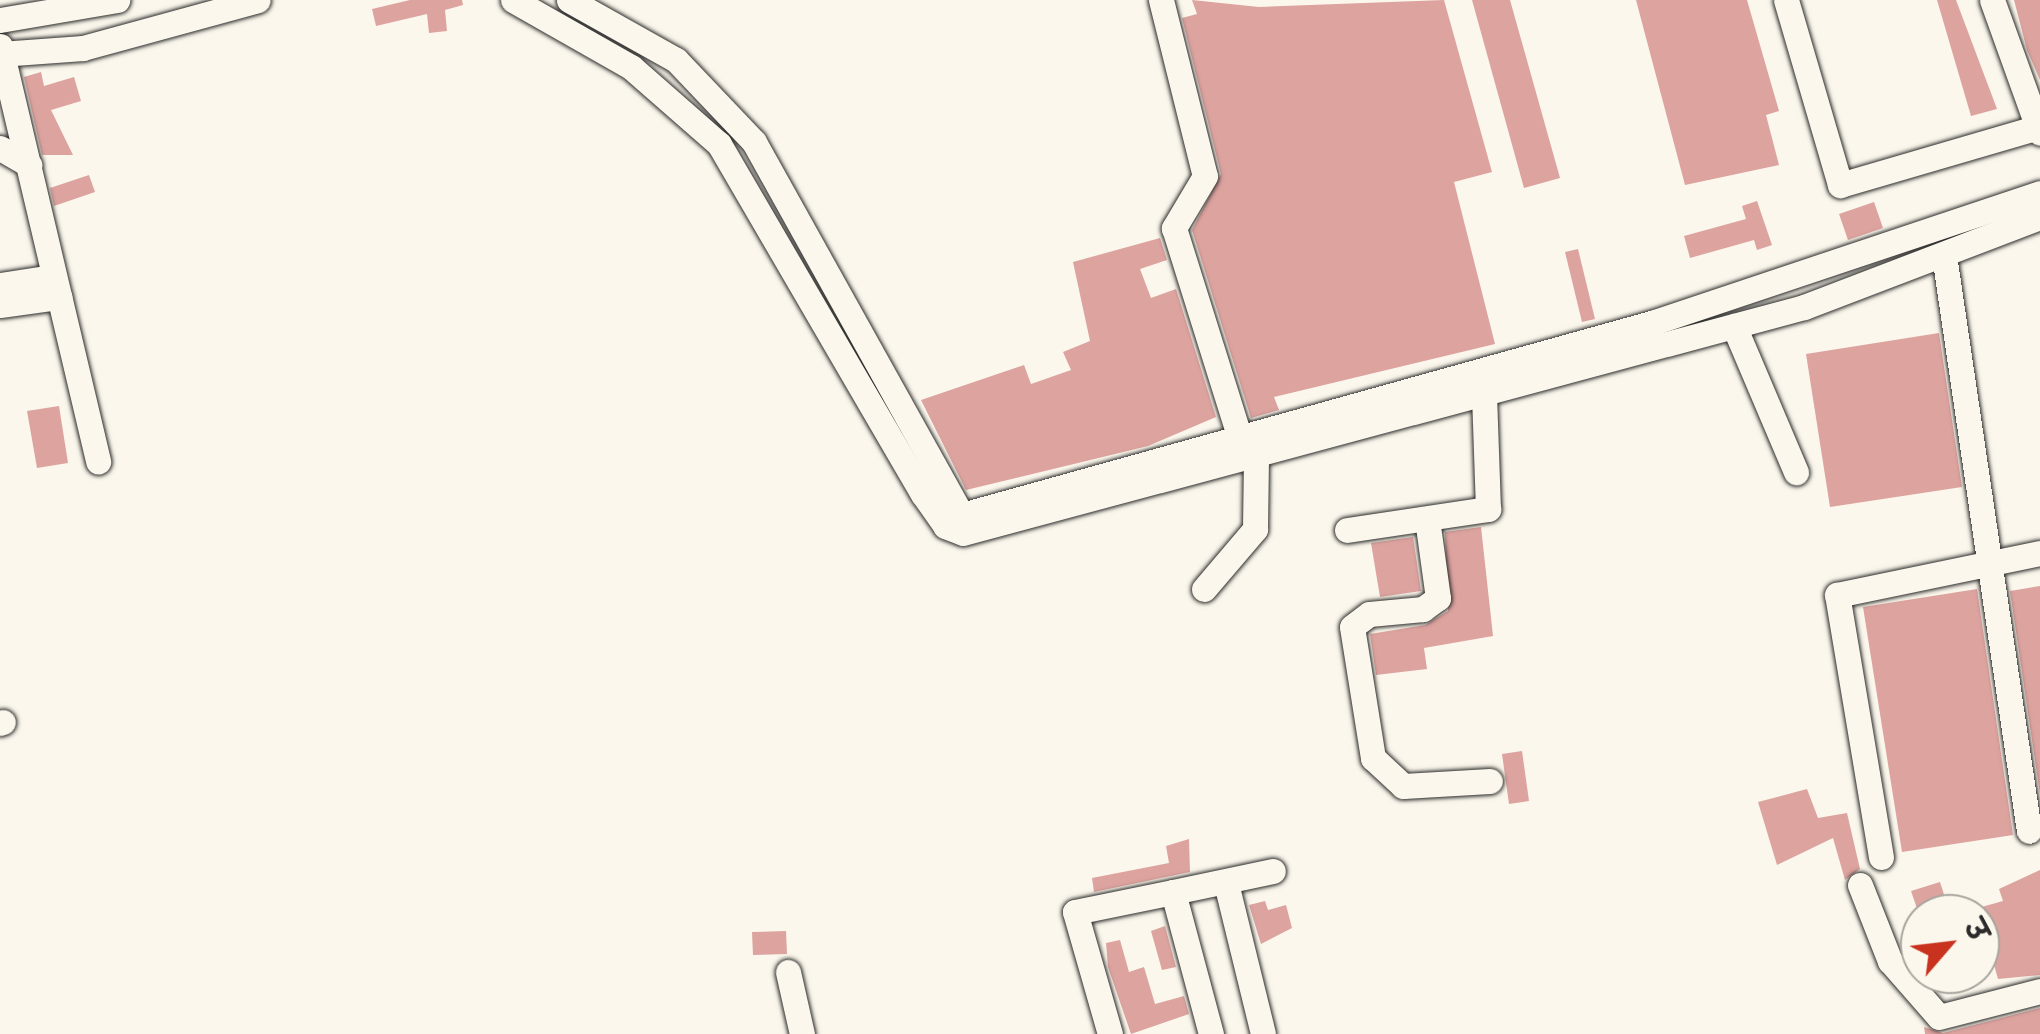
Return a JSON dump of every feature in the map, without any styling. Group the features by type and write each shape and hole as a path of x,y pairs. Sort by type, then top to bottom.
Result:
{"street":[{"path":"0,20 116,0"},
{"path":"98,462 1,51 82,48 258,0"},
{"path":"512,0 631,67 719,144 945,526 980,532 1256,460 1734,326 1944,255 2040,217"},
{"path":"569,0 676,60 754,142 962,515 1334,405 1655,322 2040,193"},
{"path":"1161,0 1205,176 1174,228 1238,432"},
{"path":"1786,0 1840,185 2039,130 1992,0"},
{"path":"0,148 30,165"},
{"path":"1944,255 2029,831"},
{"path":"0,285 56,287"},
{"path":"0,305 56,287"},
{"path":"1734,326 1796,472"},
{"path":"1347,530 1488,510 1484,396"},
{"path":"1334,405 1343,436"},
{"path":"1204,589 1255,529 1256,460"},
{"path":"1427,518 1438,598 1352,627 1373,758 1403,786 1490,781"},
{"path":"1880,857 1837,595 2040,553"},
{"path":"1110,1034 1074,912 1273,871"},
{"path":"1226,883 1263,1034"},
{"path":"1860,885 1890,961 1940,1025 2040,991"},
{"path":"1174,892 1211,1034"},
{"path":"788,972 802,1034"}],"building":[{"path":"410,0 462,0 463,5 445,10 447,31 429,33 427,14 376,26 372,9"},
{"path":"1192,0 1259,7 1444,0 1492,172 1454,182 1495,344 1274,397 1279,410 1251,418 1192,230 1221,174 1182,18 1197,14"},
{"path":"1472,0 1510,0 1560,178 1524,188"},
{"path":"1636,0 1747,0 1779,111 1766,115 1779,165 1685,185"},
{"path":"1937,0 1956,0 1997,109 1971,116"},
{"path":"2014,0 2040,0 2040,80 2027,50"},
{"path":"41,72 44,86 74,77 81,101 51,110 73,155 42,155 24,77"},
{"path":"89,175 95,192 54,206 50,188"},
{"path":"1757,201 1772,245 1757,250 1754,240 1690,258 1684,236 1746,219 1742,206"},
{"path":"1874,202 1883,228 1848,240 1839,214"},
{"path":"1160,238 1167,260 1140,269 1151,298 1176,289 1216,417 1148,446 966,490 921,400 1024,365 1031,384 1071,370 1063,352 1090,341 1073,262"},
{"path":"1578,249 1595,319 1582,322 1565,252"},
{"path":"1939,333 1962,487 1830,507 1806,354"},
{"path":"59,406 68,463 37,468 27,411"},
{"path":"1481,527 1493,636 1424,648 1427,669 1376,675 1370,634 1425,625 1448,611 1445,532"},
{"path":"1413,537 1421,591 1380,597 1371,543"},
{"path":"2040,586 2040,794 2010,591"},
{"path":"1977,589 2013,835 1902,852 1863,607"},
{"path":"1522,751 1529,801 1509,804 1502,754"},
{"path":"1807,789 1818,818 1847,813 1860,869 1845,880 1833,838 1777,865 1758,802"},
{"path":"1189,839 1190,872 1094,892 1092,878 1169,863 1166,846"},
{"path":"2040,870 2040,975 2000,979 2003,901 1999,889"},
{"path":"1940,882 1944,894 1912,894 1911,891"},
{"path":"1265,901 1268,910 1286,905 1292,928 1261,944 1249,905"},
{"path":"1165,926 1176,967 1162,970 1151,931"},
{"path":"786,931 787,954 753,955 752,932"},
{"path":"1120,940 1129,972 1144,967 1155,1004 1184,996 1189,1014 1131,1034 1108,967 1106,943"},
{"path":"2040,1008 2040,1034 1925,1034 1924,1027 1943,1033"}]}
